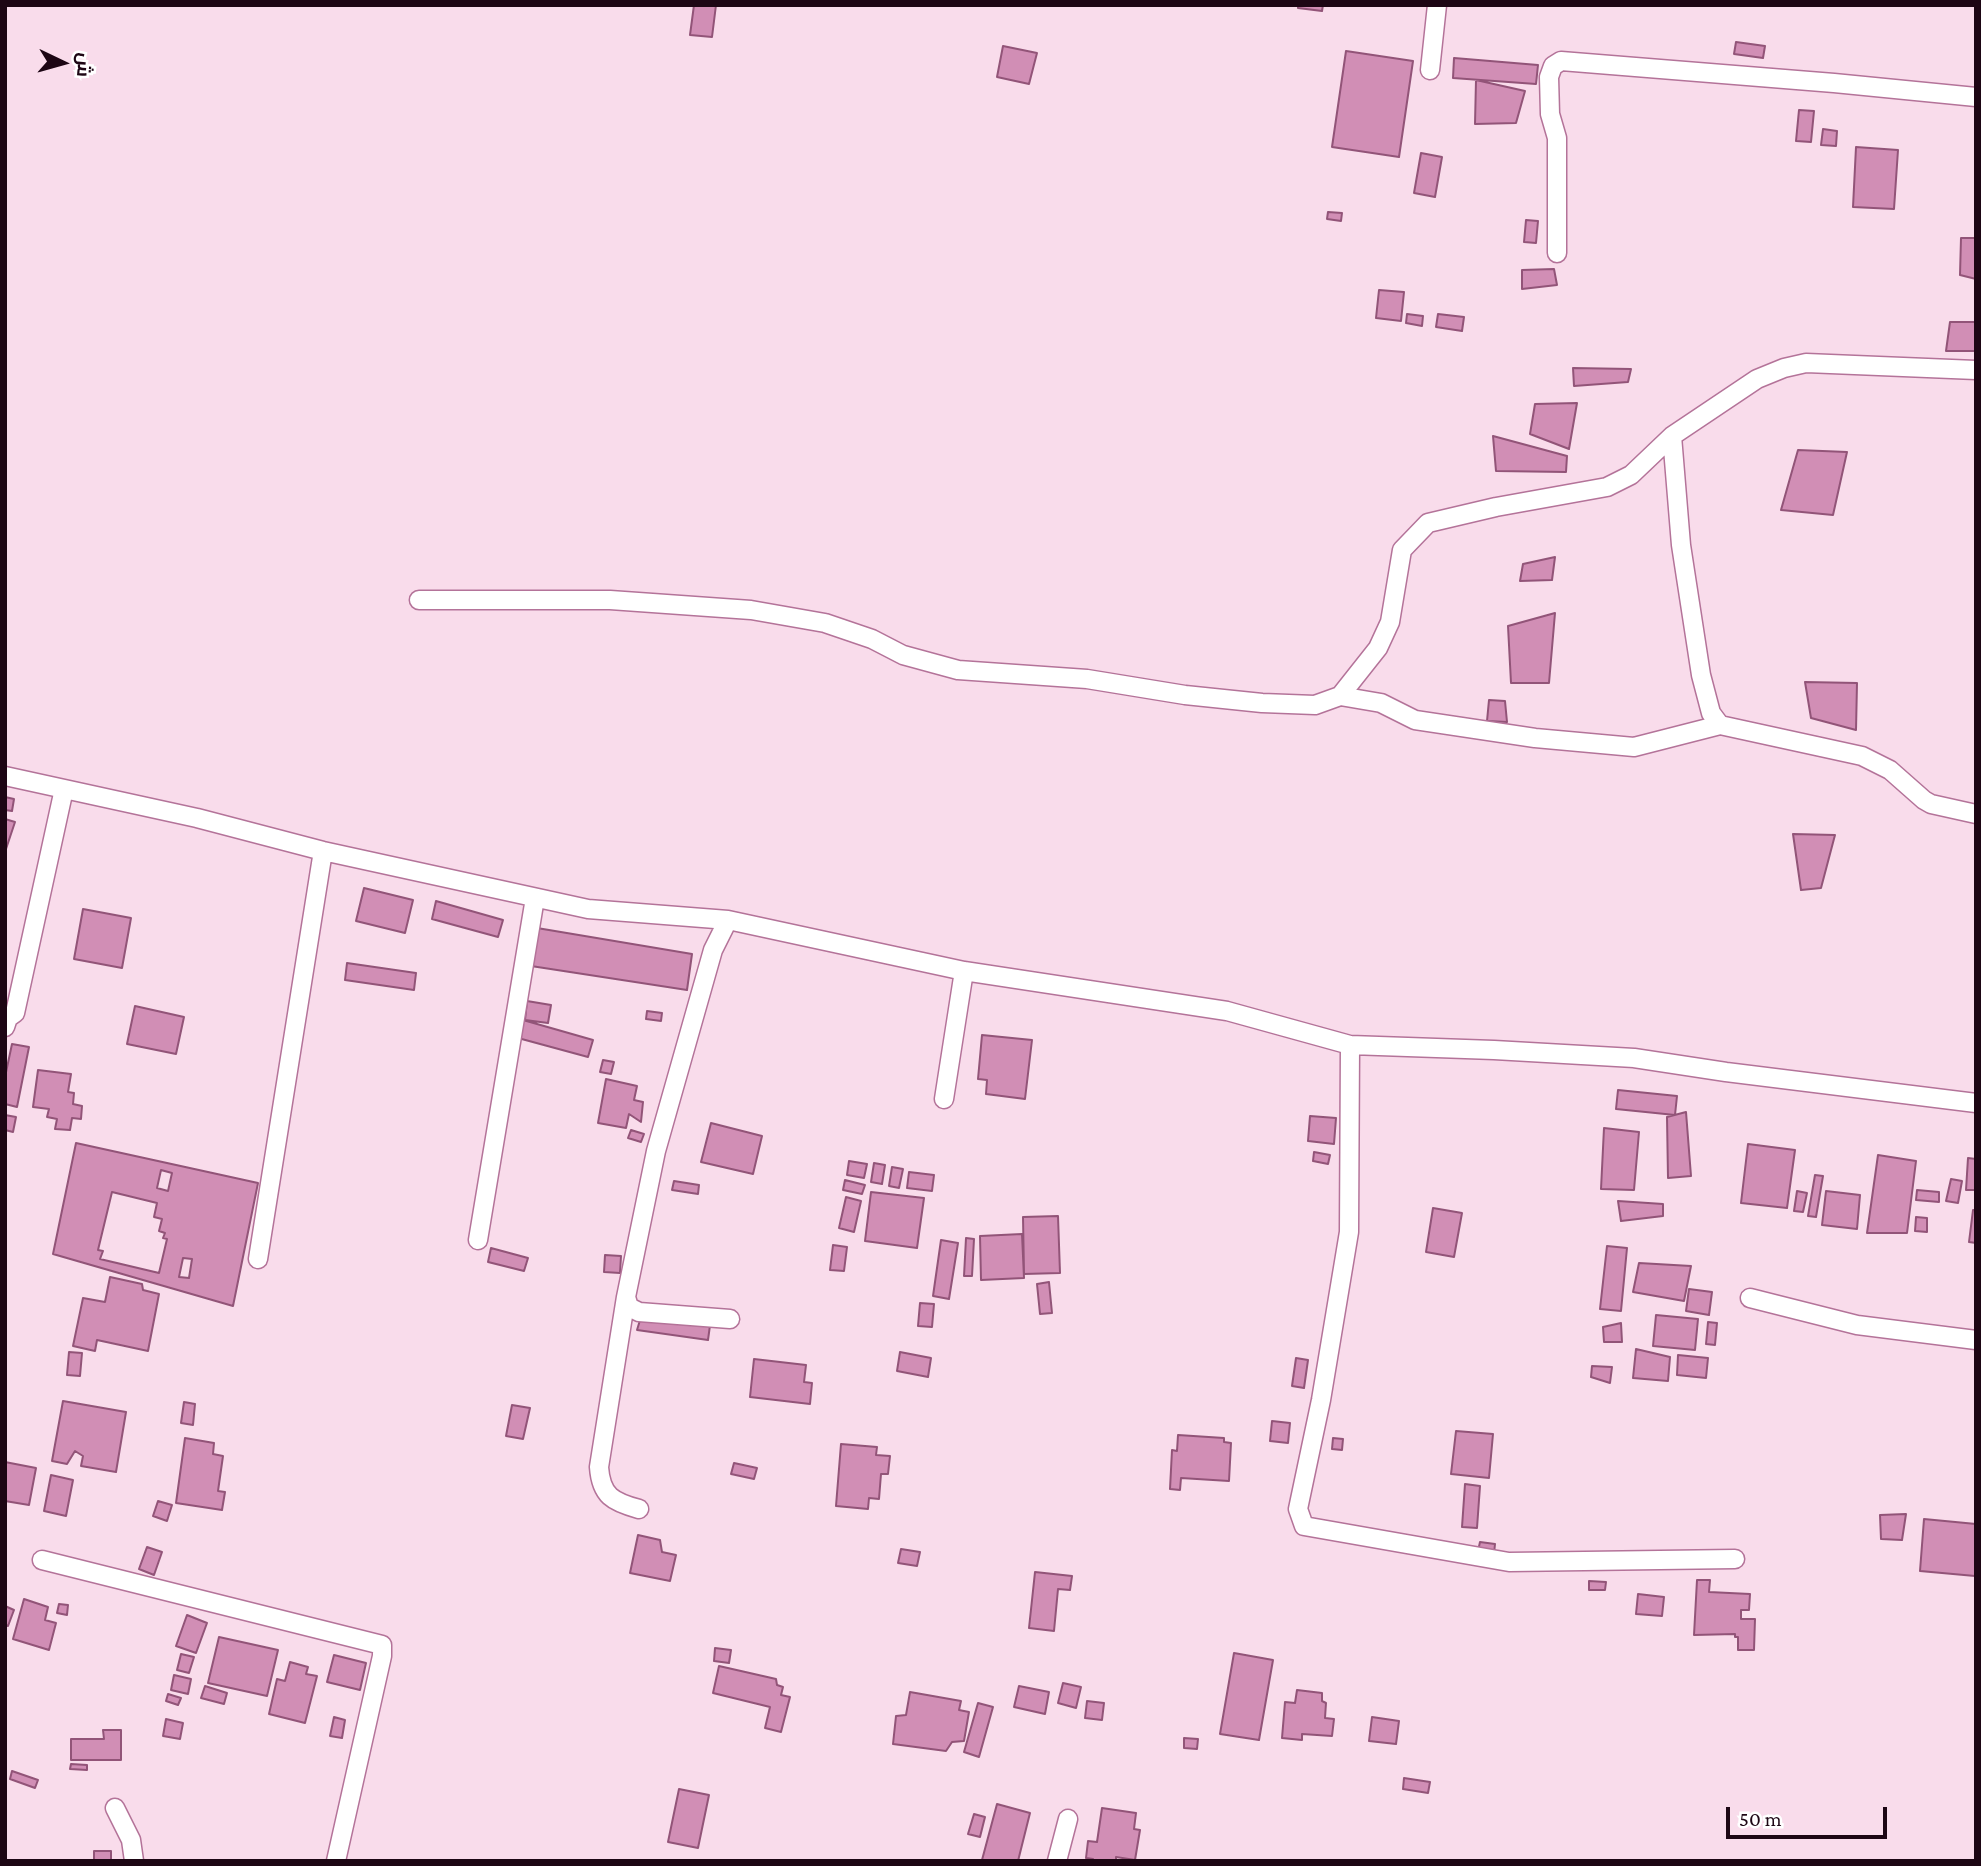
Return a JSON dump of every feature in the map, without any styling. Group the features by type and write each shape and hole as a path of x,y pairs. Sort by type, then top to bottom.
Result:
{"street":[{"path":"1430,70 1437,5"},
{"path":"1557,253 1557,138 1550,114 1549,77 1553,66 1561,61 1976,97"},
{"path":"1340,696 1378,648 1390,622 1402,550 1429,523 1496,507 1606,487 1631,475 1672,436 1757,379 1784,368 1805,363 1976,370"},
{"path":"1672,436 1681,545 1701,675 1711,713 1720,725"},
{"path":"419,600 610,600 751,610 825,623 872,639 903,655 958,670 1087,680 1185,695 1262,703 1315,705 1340,696 1381,703 1415,720 1535,738 1634,747 1720,725 1862,756 1890,770 1931,804 1976,814"},
{"path":"5,776 197,818 323,851 588,909 728,920 964,971 1227,1011 1350,1045 1494,1049 1633,1058 1976,1103"},
{"path":"5,1027 8,1018 15,1013 64,789"},
{"path":"258,1259 323,851"},
{"path":"478,1240 535,898"},
{"path":"639,1509 608,1497 600,1480 598,1467 626,1297 656,1151 713,950 728,920"},
{"path":"944,1099 964,971"},
{"path":"1350,1045 1349,1232 1321,1400 1298,1509 1304,1526 1508,1562 1735,1559"},
{"path":"626,1297 629,1307 639,1312 730,1319"},
{"path":"1750,1298 1857,1325 1976,1340"},
{"path":"42,1560 382,1645 382,1656 336,1861"},
{"path":"116,1808 131,1840 134,1861"},
{"path":"1057,1861 1068,1819"}],"building":[{"path":"694,5 716,5 712,37 690,35"},
{"path":"1298,5 1323,5 1322,11 1298,8"},
{"path":"1736,42 1765,46 1763,58 1734,54"},
{"path":"1003,46 1037,53 1029,84 997,77"},
{"path":"1346,51 1413,61 1399,157 1332,147"},
{"path":"1454,58 1538,65 1536,84 1453,78"},
{"path":"1476,80 1525,91 1516,123 1475,124"},
{"path":"1799,110 1814,111 1811,142 1796,141"},
{"path":"1823,129 1837,131 1836,146 1821,145"},
{"path":"1856,147 1898,150 1894,209 1853,207"},
{"path":"1421,153 1442,157 1435,197 1414,193"},
{"path":"1328,212 1342,213 1341,221 1327,219"},
{"path":"1526,220 1538,221 1536,243 1524,242"},
{"path":"1961,238 1976,238 1976,279 1960,275"},
{"path":"1554,269 1557,285 1522,289 1522,270"},
{"path":"1379,290 1404,292 1401,321 1376,318"},
{"path":"1407,314 1423,316 1422,326 1406,323"},
{"path":"1438,314 1464,317 1462,331 1436,327"},
{"path":"1950,322 1976,322 1976,351 1946,351"},
{"path":"1573,368 1631,369 1628,382 1574,386"},
{"path":"1577,403 1569,449 1530,434 1535,404"},
{"path":"1493,436 1567,456 1566,472 1496,471"},
{"path":"1798,450 1847,452 1833,515 1781,510"},
{"path":"1555,557 1552,580 1520,581 1523,564"},
{"path":"1555,613 1549,683 1511,683 1508,626"},
{"path":"1805,682 1857,683 1856,730 1811,718"},
{"path":"1489,700 1505,701 1507,722 1487,721"},
{"path":"5,797 14,799 12,811 5,810"},
{"path":"5,819 15,822 5,852"},
{"path":"1793,834 1835,835 1821,888 1801,890"},
{"path":"364,888 413,900 405,933 356,921"},
{"path":"436,901 503,920 498,937 432,919"},
{"path":"83,909 131,918 122,968 74,959"},
{"path":"537,928 692,954 687,990 531,966"},
{"path":"347,963 416,973 414,990 345,980"},
{"path":"527,1001 551,1005 548,1023 525,1020"},
{"path":"135,1006 184,1017 176,1054 127,1044"},
{"path":"647,1011 662,1013 661,1021 646,1019"},
{"path":"523,1020 593,1040 588,1057 518,1038"},
{"path":"982,1035 1032,1040 1025,1099 986,1094 987,1080 978,1079"},
{"path":"12,1044 29,1047 17,1107 5,1104 5,1077"},
{"path":"603,1060 614,1062 611,1074 600,1072"},
{"path":"38,1070 71,1074 68,1092 74,1093 73,1104 82,1106 81,1119 72,1118 70,1130 55,1129 57,1119 47,1117 49,1109 33,1107"},
{"path":"606,1079 637,1086 634,1100 643,1102 641,1122 629,1114 626,1128 598,1123"},
{"path":"1618,1090 1677,1096 1675,1115 1616,1109"},
{"path":"1686,1112 1691,1176 1668,1178 1667,1117"},
{"path":"5,1115 16,1117 13,1132 5,1130"},
{"path":"1310,1116 1336,1118 1334,1144 1308,1141"},
{"path":"711,1123 762,1136 753,1174 701,1162"},
{"path":"1604,1128 1639,1132 1634,1190 1601,1189"},
{"path":"631,1130 644,1134 641,1142 628,1138"},
{"path":"76,1143 258,1183 233,1306 53,1254"},
{"path":"1748,1144 1795,1150 1787,1208 1741,1203"},
{"path":"1314,1152 1330,1155 1328,1164 1313,1161"},
{"path":"1878,1155 1916,1161 1907,1233 1867,1233"},
{"path":"1968,1158 1976,1159 1976,1190 1966,1190"},
{"path":"849,1161 867,1164 864,1178 847,1175"},
{"path":"874,1163 885,1165 882,1184 871,1182"},
{"path":"892,1167 903,1169 899,1188 889,1186"},
{"path":"161,1170 172,1173 168,1191 157,1188"},
{"path":"909,1172 934,1175 932,1191 907,1188"},
{"path":"1815,1175 1823,1176 1816,1217 1808,1216"},
{"path":"1951,1179 1962,1181 1958,1203 1946,1201"},
{"path":"845,1180 865,1185 862,1194 843,1190"},
{"path":"674,1181 699,1185 698,1194 672,1190"},
{"path":"1917,1190 1939,1192 1939,1202 1916,1200"},
{"path":"1797,1191 1807,1193 1803,1212 1794,1211"},
{"path":"1826,1191 1860,1195 1857,1229 1822,1225"},
{"path":"112,1192 157,1203 154,1217 162,1219 159,1231 165,1233 163,1238 167,1239 159,1273 100,1259 103,1251 98,1250"},
{"path":"871,1192 924,1198 917,1248 865,1241"},
{"path":"846,1197 861,1201 854,1232 839,1228"},
{"path":"1618,1201 1663,1204 1663,1216 1621,1221"},
{"path":"1433,1208 1462,1213 1454,1257 1426,1252"},
{"path":"1973,1210 1976,1210 1976,1243 1969,1242"},
{"path":"1058,1216 1060,1273 1024,1274 1023,1217"},
{"path":"1916,1217 1927,1218 1927,1232 1915,1231"},
{"path":"1022,1234 1024,1278 981,1280 980,1236"},
{"path":"966,1238 974,1239 972,1276 964,1276"},
{"path":"941,1240 958,1243 949,1299 933,1296"},
{"path":"833,1245 847,1247 844,1271 830,1270"},
{"path":"1607,1246 1627,1248 1621,1311 1600,1309"},
{"path":"491,1248 528,1258 524,1271 488,1262"},
{"path":"605,1255 621,1256 620,1273 604,1272"},
{"path":"183,1258 192,1259 189,1278 179,1277"},
{"path":"1639,1263 1691,1266 1684,1301 1633,1292"},
{"path":"110,1277 142,1284 143,1290 159,1294 148,1351 97,1340 95,1351 73,1346 83,1298 105,1302"},
{"path":"1049,1282 1052,1313 1040,1314 1037,1284"},
{"path":"1689,1289 1712,1292 1709,1315 1686,1311"},
{"path":"920,1303 934,1304 932,1327 918,1326"},
{"path":"644,1307 711,1318 708,1340 637,1330"},
{"path":"1656,1315 1698,1319 1695,1350 1653,1346"},
{"path":"1708,1322 1717,1323 1715,1345 1706,1344"},
{"path":"1621,1323 1622,1342 1604,1342 1603,1327"},
{"path":"1636,1349 1670,1357 1668,1381 1633,1378"},
{"path":"69,1352 82,1353 80,1376 67,1375"},
{"path":"900,1352 931,1358 928,1377 897,1371"},
{"path":"1678,1355 1708,1358 1706,1378 1677,1375"},
{"path":"1296,1358 1308,1360 1304,1388 1292,1386"},
{"path":"754,1359 806,1365 804,1382 812,1383 810,1404 750,1397"},
{"path":"1592,1366 1612,1367 1610,1383 1591,1377"},
{"path":"63,1401 126,1412 116,1472 81,1466 83,1456 75,1451 67,1464 52,1461"},
{"path":"184,1402 195,1404 193,1425 181,1423"},
{"path":"512,1405 530,1408 523,1439 506,1436"},
{"path":"1272,1421 1290,1423 1288,1443 1270,1441"},
{"path":"1456,1431 1493,1434 1489,1478 1451,1474"},
{"path":"1178,1435 1224,1438 1224,1442 1231,1443 1229,1481 1181,1478 1180,1490 1170,1489 1172,1450 1177,1451"},
{"path":"185,1438 214,1443 213,1454 223,1456 218,1491 225,1492 222,1510 176,1503"},
{"path":"1333,1438 1343,1439 1342,1450 1332,1449"},
{"path":"841,1444 877,1447 876,1455 890,1456 888,1474 881,1474 879,1499 869,1498 868,1509 836,1506"},
{"path":"5,1462 36,1468 29,1505 5,1501"},
{"path":"734,1463 757,1468 754,1479 731,1474"},
{"path":"51,1475 73,1480 66,1516 44,1511"},
{"path":"1465,1484 1480,1486 1477,1528 1462,1527"},
{"path":"158,1501 172,1505 167,1521 153,1516"},
{"path":"1906,1514 1902,1540 1881,1539 1880,1515"},
{"path":"1924,1519 1976,1524 1975,1576 1920,1571"},
{"path":"638,1535 660,1540 662,1552 676,1555 670,1581 630,1573"},
{"path":"1480,1542 1495,1544 1494,1554 1478,1551"},
{"path":"147,1547 162,1552 154,1575 139,1569"},
{"path":"901,1549 920,1552 917,1566 898,1563"},
{"path":"1035,1572 1072,1576 1070,1590 1058,1589 1054,1631 1029,1628"},
{"path":"1697,1580 1710,1580 1709,1592 1750,1594 1749,1610 1741,1610 1741,1619 1755,1619 1754,1650 1738,1650 1738,1637 1735,1637 1735,1634 1694,1635"},
{"path":"1589,1581 1606,1582 1605,1590 1589,1590"},
{"path":"1638,1594 1664,1597 1662,1616 1636,1614"},
{"path":"24,1599 48,1607 45,1620 56,1623 49,1650 13,1639"},
{"path":"59,1604 68,1605 67,1615 57,1613"},
{"path":"5,1606 14,1610 8,1626 5,1625"},
{"path":"187,1615 207,1623 196,1653 176,1646"},
{"path":"219,1637 278,1650 267,1696 208,1683"},
{"path":"715,1648 731,1650 729,1663 714,1661"},
{"path":"1234,1653 1273,1660 1259,1740 1220,1734"},
{"path":"181,1654 194,1657 189,1673 177,1670"},
{"path":"334,1655 366,1663 360,1690 327,1682"},
{"path":"290,1662 308,1667 306,1674 317,1676 305,1723 269,1714 277,1679 285,1681"},
{"path":"719,1666 776,1679 777,1685 783,1687 781,1695 790,1697 781,1732 765,1728 770,1707 713,1693"},
{"path":"174,1675 191,1679 188,1694 171,1690"},
{"path":"1063,1683 1081,1687 1076,1708 1058,1703"},
{"path":"205,1686 227,1693 224,1704 201,1698"},
{"path":"1019,1686 1049,1692 1045,1714 1014,1707"},
{"path":"1297,1690 1322,1693 1322,1701 1326,1703 1325,1718 1334,1719 1332,1736 1302,1734 1302,1740 1282,1738 1285,1702 1295,1703"},
{"path":"910,1692 961,1701 959,1710 969,1712 964,1741 952,1742 946,1751 893,1744 896,1716 906,1715"},
{"path":"168,1694 181,1698 178,1705 166,1701"},
{"path":"1087,1701 1104,1703 1102,1720 1085,1718"},
{"path":"978,1703 993,1707 979,1757 964,1752"},
{"path":"334,1717 345,1720 342,1738 330,1736"},
{"path":"1372,1717 1399,1721 1396,1744 1369,1741"},
{"path":"166,1719 183,1723 180,1739 163,1736"},
{"path":"103,1730 121,1730 121,1760 71,1760 71,1739 104,1739"},
{"path":"1184,1738 1198,1739 1197,1749 1184,1748"},
{"path":"71,1764 87,1765 87,1770 70,1769"},
{"path":"12,1771 38,1780 35,1788 10,1779"},
{"path":"1404,1778 1430,1782 1428,1793 1403,1789"},
{"path":"679,1789 709,1795 698,1848 668,1842"},
{"path":"997,1804 1030,1813 1018,1861 982,1860"},
{"path":"1102,1808 1136,1813 1134,1829 1140,1830 1135,1860 1116,1857 1116,1861 1093,1861 1086,1858 1088,1841 1097,1842"},
{"path":"974,1814 985,1817 980,1837 968,1834"},
{"path":"94,1851 111,1851 111,1861 94,1861"}]}
